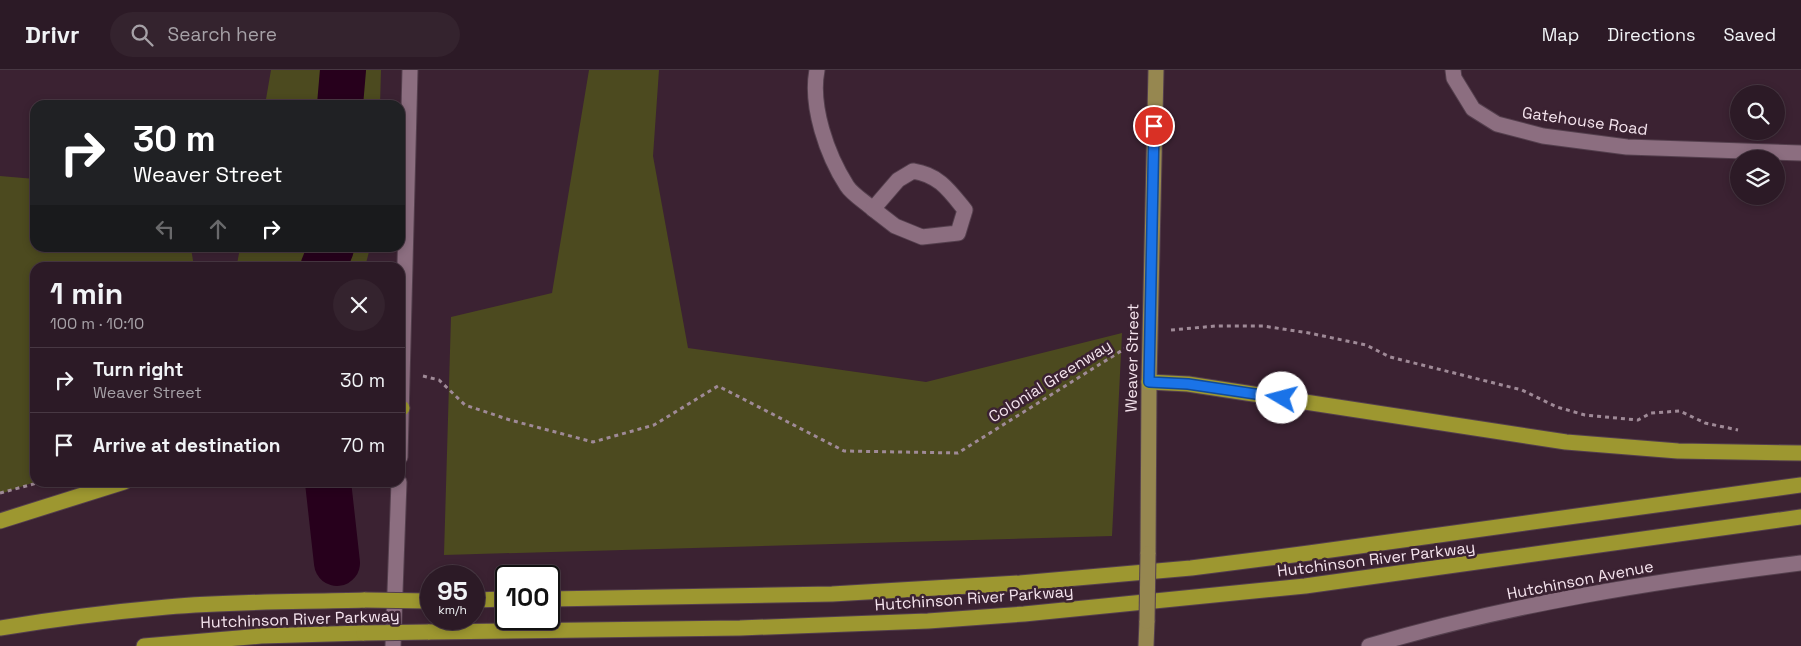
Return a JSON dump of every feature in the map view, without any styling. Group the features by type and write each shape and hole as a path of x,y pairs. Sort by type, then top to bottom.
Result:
{"highway":[{"path":"1149,382 1188,384 1566,442 1678,451 1801,453"},
{"name":"Hutchinson River Parkway","path":"560,599 832,594 1020,583 1191,568 1801,485"},
{"path":"0,521 108,487"},
{"name":"Hutchinson River Parkway","path":"144,646 261,636 740,628 928,621 1024,614 1305,586 1801,517"},
{"name":"Hutchinson River Parkway","path":"0,628 72,617 168,607 260,602 420,600"}],"main road":[{"name":"Weaver Street","path":"1146,646 1149,382 1156,70"}],"street":[{"path":"405,262 410,70"},
{"path":"817,70 816,98 825,144 847,187 873,209 895,226 922,237 958,234 965,210 947,188 927,173 912,171 898,180 873,209"},
{"name":"Gatehouse Road","path":"1453,70 1454,78 1473,109 1497,124 1543,136 1627,147 1801,153"},
{"path":"393,646 399,487"},
{"name":"Hutchinson Avenue","path":"1369,646 1452,623 1574,597 1657,583 1801,563"}],"path":[{"name":"Colonial Greenway","path":"405,371 439,380 465,405 510,420 593,442 654,425 718,386 844,451 958,453 1150,332 1216,326 1254,326 1309,333 1366,345 1390,357 1522,390 1557,407 1584,415 1638,420 1651,413 1680,411 1705,422 1740,430"},
{"path":"0,493 30,485"}],"shaded area":[{"path":"271,70 381,70 380,100 266,100"},
{"path":"589,70 659,70 653,156 688,348 926,382 1122,333 1112,536 444,555 451,317 552,293"},
{"path":"0,176 30,179 30,252 192,252 193,262 30,262 30,484 0,494"},
{"path":"239,252 369,252 366,262 237,262"}],"waterway":[{"path":"340,100 343,70"},
{"path":"325,262 329,252"},
{"path":"329,487 337,563"}],"route":[{"path":"1154,126 1149,382 1188,384 1282,398"}]}
